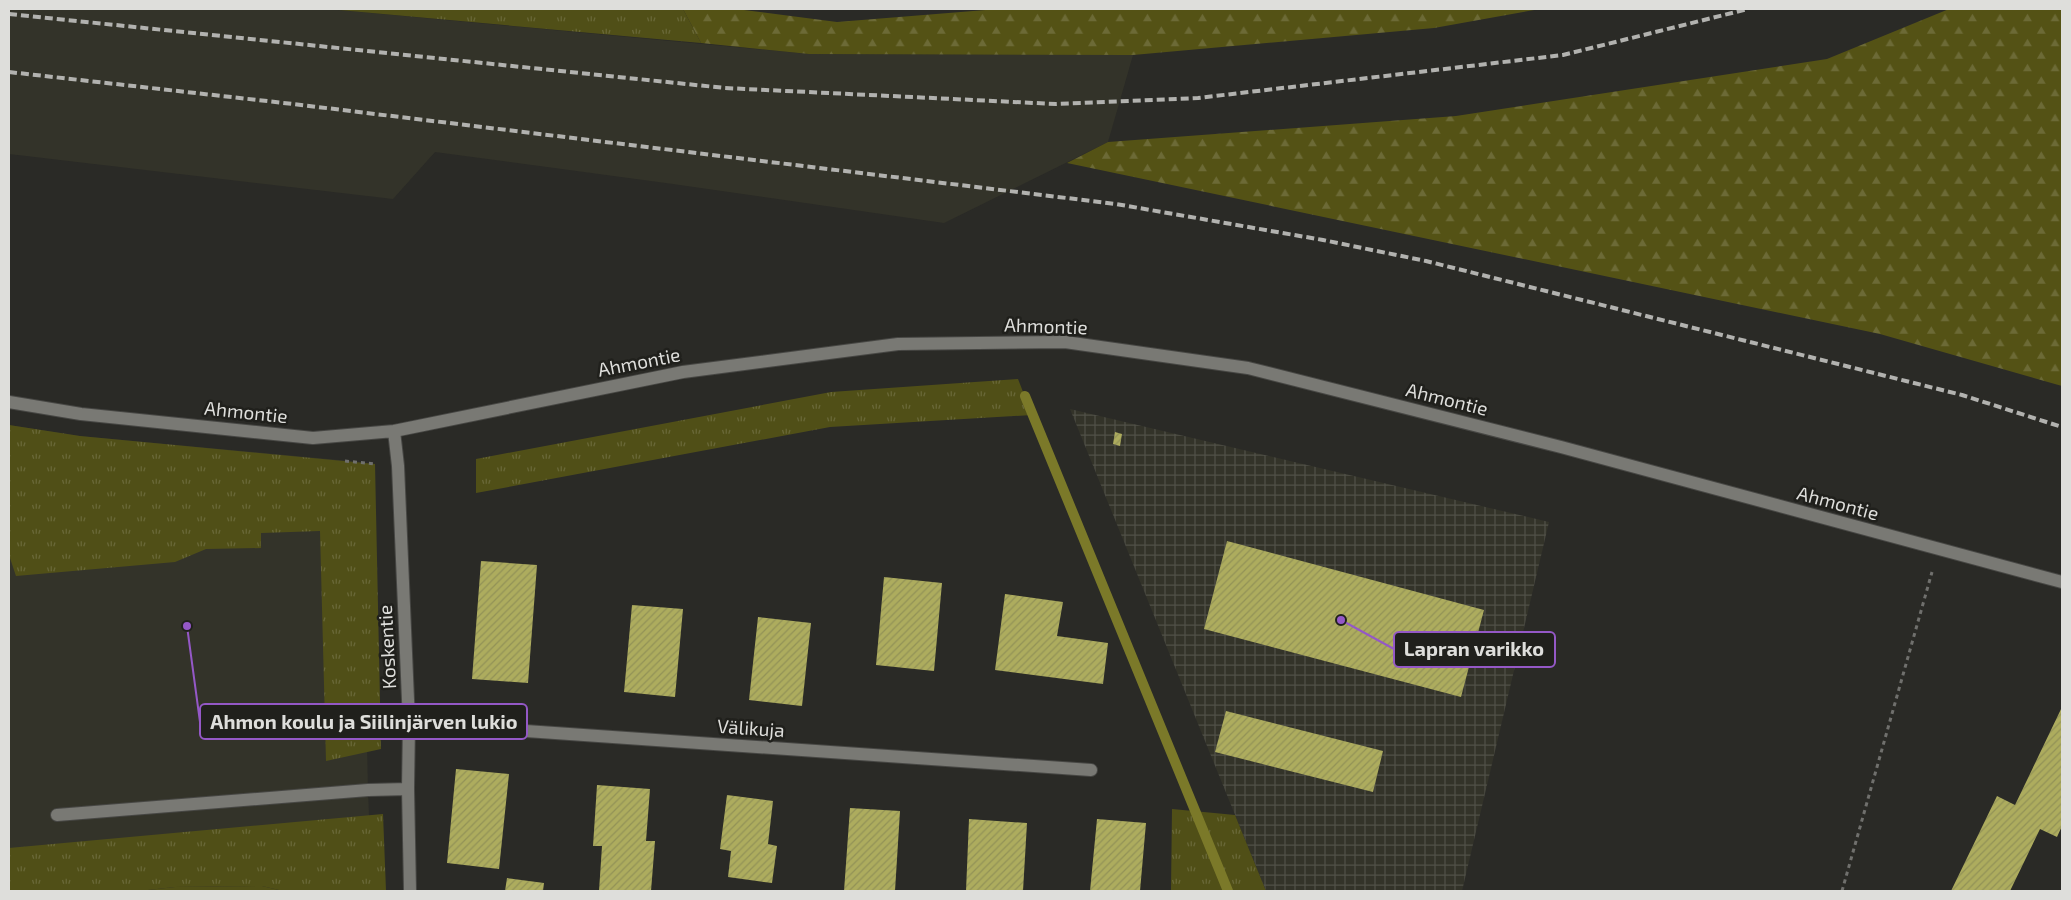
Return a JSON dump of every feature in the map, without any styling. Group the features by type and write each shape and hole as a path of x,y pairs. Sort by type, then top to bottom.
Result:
{"street":[{"name":"Ahmontie","path":"9,402 80,414 313,438 394,431 683,372 898,344 1065,342 1248,368 1561,447 2062,582"},
{"name":"Koskentie","path":"394,431 398,466 409,724 410,891"},
{"name":"Välikuja","path":"409,724 1091,770"},
{"path":"57,815 368,790 408,789"}],"path":[{"path":"1842,891 1938,549"}],"shaded area":[{"path":"9,9 328,9 809,54 1133,55 1108,142 944,223 435,152 393,199 9,154"},
{"path":"1070,409 1549,522 1462,891 1266,891"},
{"path":"9,425 80,436 361,462 372,891 9,891"}],"green space":[{"path":"328,9 683,9 701,43"},
{"path":"683,9 736,9 837,22 998,9 1540,9 1434,28 1133,55 809,54 701,43"},
{"path":"1949,9 2062,9 2062,386 1880,334 1067,163 1108,142 1456,116 1827,59"},
{"path":"1018,379 1032,415 830,427 476,493 476,459 831,392"},
{"path":"9,425 80,436 375,464 381,749 326,761 320,531 261,533 261,548 206,549 175,562 16,576 9,555"},
{"path":"1172,809 1235,815 1266,891 1171,891"},
{"path":"383,814 386,891 283,891 262,886 175,887 139,891 9,891 9,848"},
{"path":"262,886 283,891 139,891 175,887"}],"building":[{"path":"1115,432 1122,434 1120,446 1113,444"},
{"path":"1227,541 1484,610 1461,697 1204,629"},
{"path":"481,561 537,565 528,683 472,679"},
{"path":"884,577 942,583 934,671 876,665"},
{"path":"1005,594 1063,602 1057,636 1108,643 1103,684 995,670"},
{"path":"632,605 683,609 675,697 624,692"},
{"path":"758,617 811,623 802,706 749,700"},
{"path":"2062,707 2062,826 2057,837 2040,829 2010,891 1951,891 1997,796 2015,805"},
{"path":"1226,711 1383,751 1373,792 1215,752"},
{"path":"456,769 509,774 499,869 447,863"},
{"path":"597,785 650,789 646,841 655,841 651,891 599,891 602,846 593,846"},
{"path":"727,795 773,801 768,844 777,846 772,883 728,877 731,851 720,849"},
{"path":"850,808 900,811 895,891 844,891"},
{"path":"969,819 1027,823 1023,891 966,891"},
{"path":"1097,819 1146,823 1140,891 1090,891"},
{"path":"507,878 544,883 543,891 505,891"}],"waterway":[{"path":"1025,396 1228,891"}],"railway":[{"path":"9,14 725,88 1056,104 1198,98 1563,55 1748,9"},
{"path":"9,72 293,104 1116,204 1323,240 1426,261 1962,395 2062,427"}],"place":[{"name":"Lapran varikko","path":"1341,620"},
{"name":"Ahmon koulu ja Siilinjärven lukio","path":"187,626"}]}
